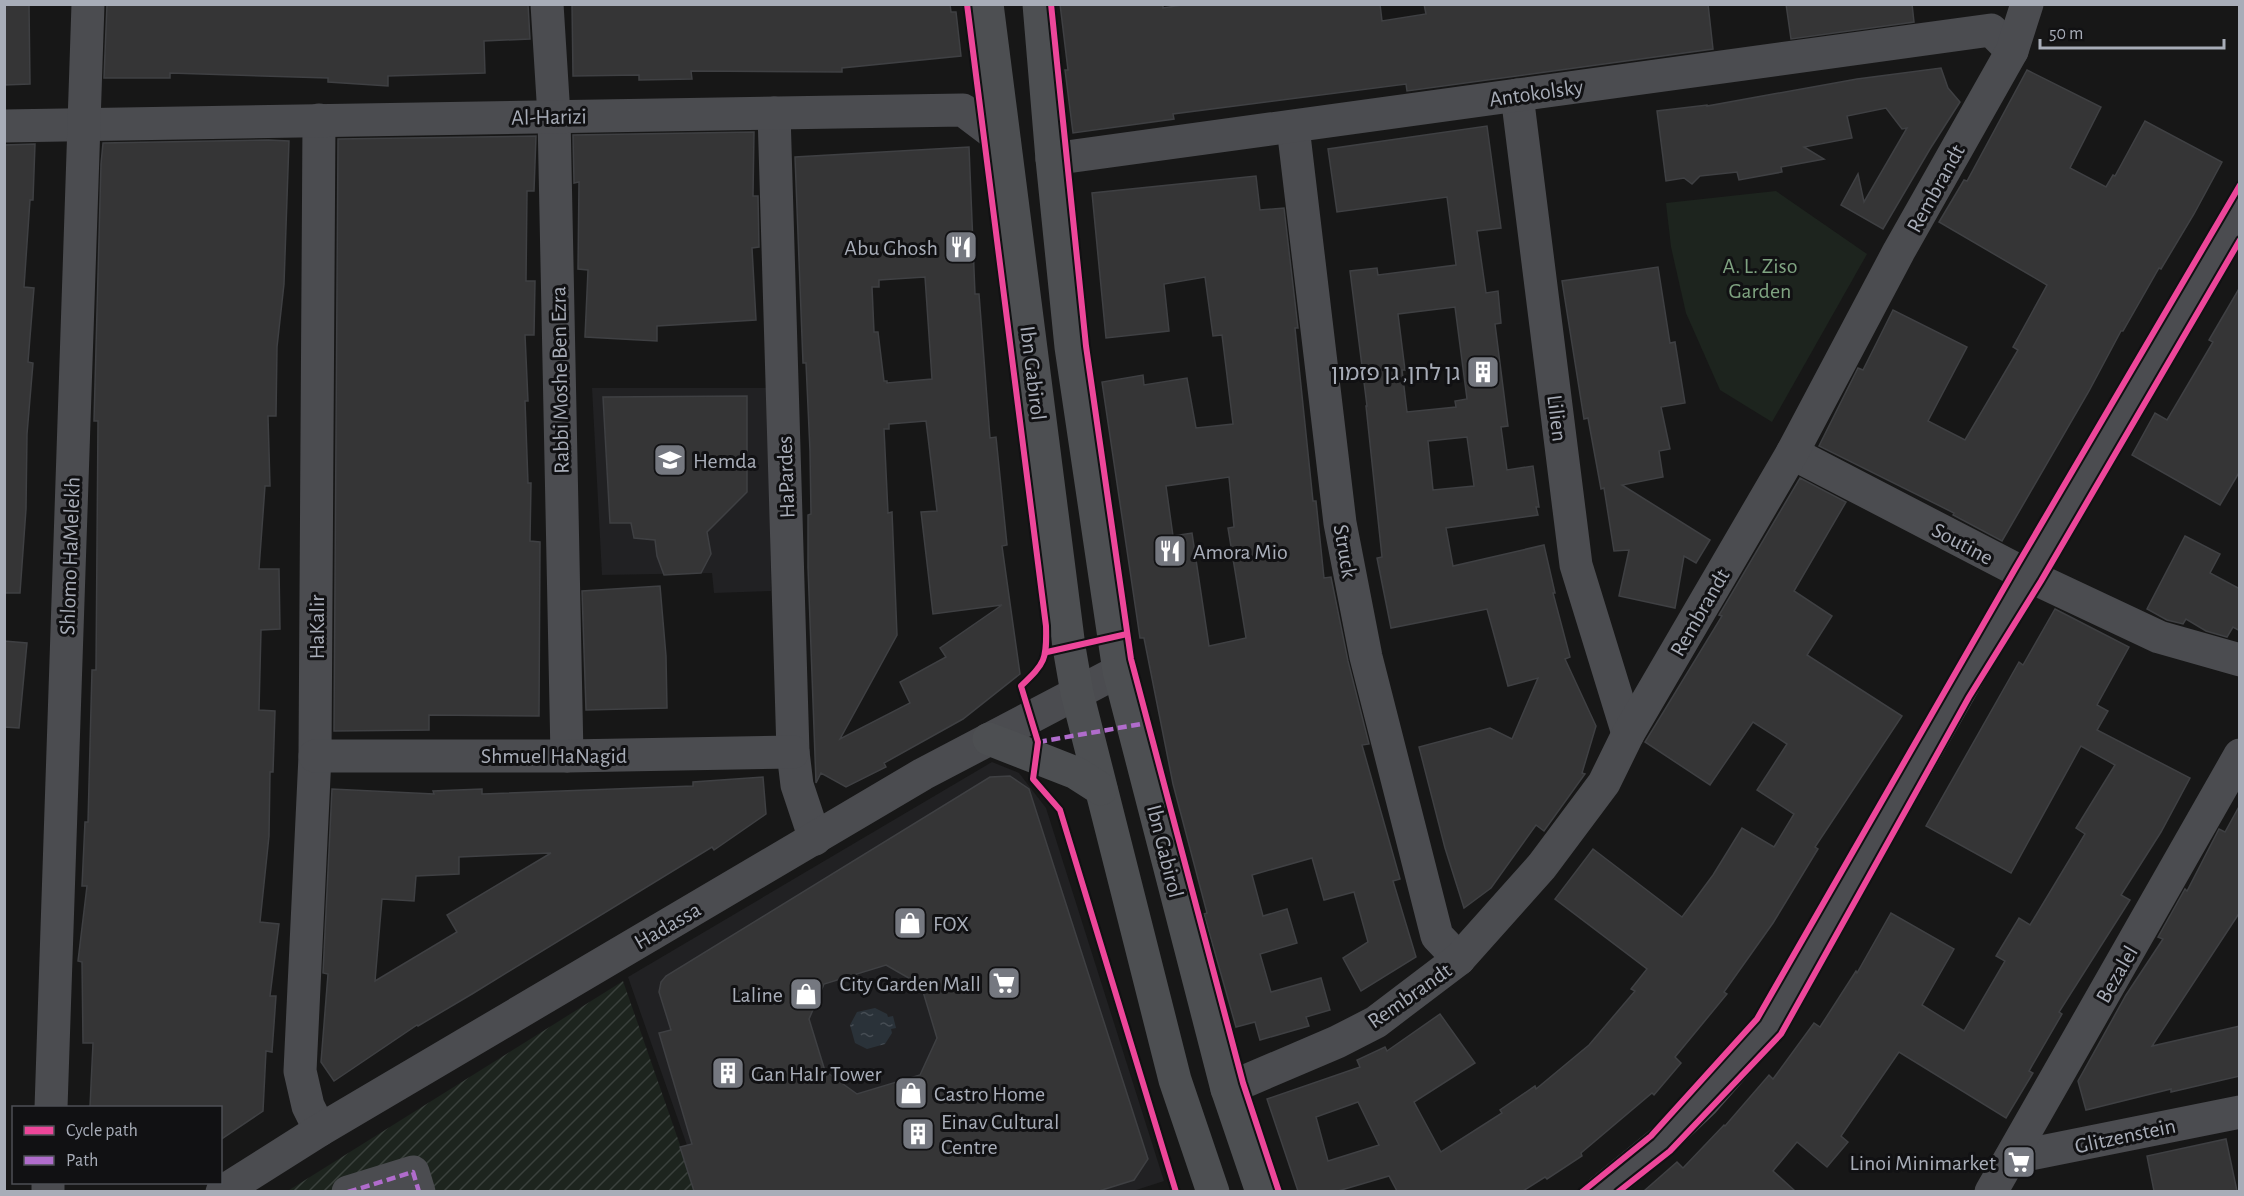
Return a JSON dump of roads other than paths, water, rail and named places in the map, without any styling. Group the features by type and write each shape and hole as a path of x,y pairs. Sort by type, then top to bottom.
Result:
{"main road":[{"name":"Ibn Gabirol","path":"987,4 1066,623 1077,693 1175,1080 1213,1191"},
{"name":"Ibn Gabirol","path":"1039,4 1071,347 1119,671 1227,1089 1262,1191"},
{"path":"989,739 1076,773 1101,789"}],"street":[{"name":"Shlomo HaMelekh","path":"51,1106 88,4"},
{"name":"Rabbi Moshe Ben Ezra","path":"547,4 554,116 567,756"},
{"name":"Rembrandt","path":"1227,1089 1337,1042 1376,1022 1459,960 1549,857 1604,783 1628,734 1792,453 1899,251 2012,51 2027,4"},
{"name":"Antokolsky","path":"1052,159 1991,30 2012,51"},
{"name":"Lilien","path":"1517,95 1576,566 1628,734"},
{"name":"Al-Harizi","path":"4,126 963,110 1004,141"},
{"name":"HaPardes","path":"774,113 793,752 797,785 815,839"},
{"name":"HaKalir","path":"319,120 315,756 300,1071 308,1106 320,1130"},
{"name":"Struck","path":"1293,127 1340,523 1366,657 1437,936 1459,960"},
{"path":"1600,1191 1660,1143 1702,1102 1768,1028 2240,209"},
{"name":"Soutine","path":"1792,453 2027,576 2159,637 2240,660"},
{"name":"Hadassa","path":"222,1191 320,1130 923,774 1119,671"},
{"name":"Shmuel HaNagid","path":"315,756 567,756 793,752"},
{"name":"Bezalel","path":"1991,1191 2240,755"},
{"name":"Glitzenstein","path":"2011,1158 2240,1112"},
{"path":"348,1191 413,1172 419,1191"}],"water":[{"path":"875,1008 887,1014 888,1017 893,1016 896,1028 891,1029 892,1033 885,1044 867,1049 855,1043 850,1025 857,1012"}],"place":[{"name":"Abu Ghosh","path":"961,247"},
{"name":"גן לחן, גן פזמון","path":"1483,372"},
{"name":"Hemda","path":"670,460"},
{"name":"Amora Mio","path":"1170,551"},
{"name":"FOX","path":"910,923"},
{"name":"City Garden Mall","path":"1004,983"},
{"name":"Laline","path":"806,994"},
{"name":"Gan HaIr Tower","path":"728,1073"},
{"name":"Castro Home","path":"911,1093"},
{"name":"Einav Cultural Centre","path":"918,1134"},
{"name":"Linoi Minimarket","path":"2019,1162"}],"park label":[{"name":"A. L. Ziso Garden","path":"1760,278"}]}
